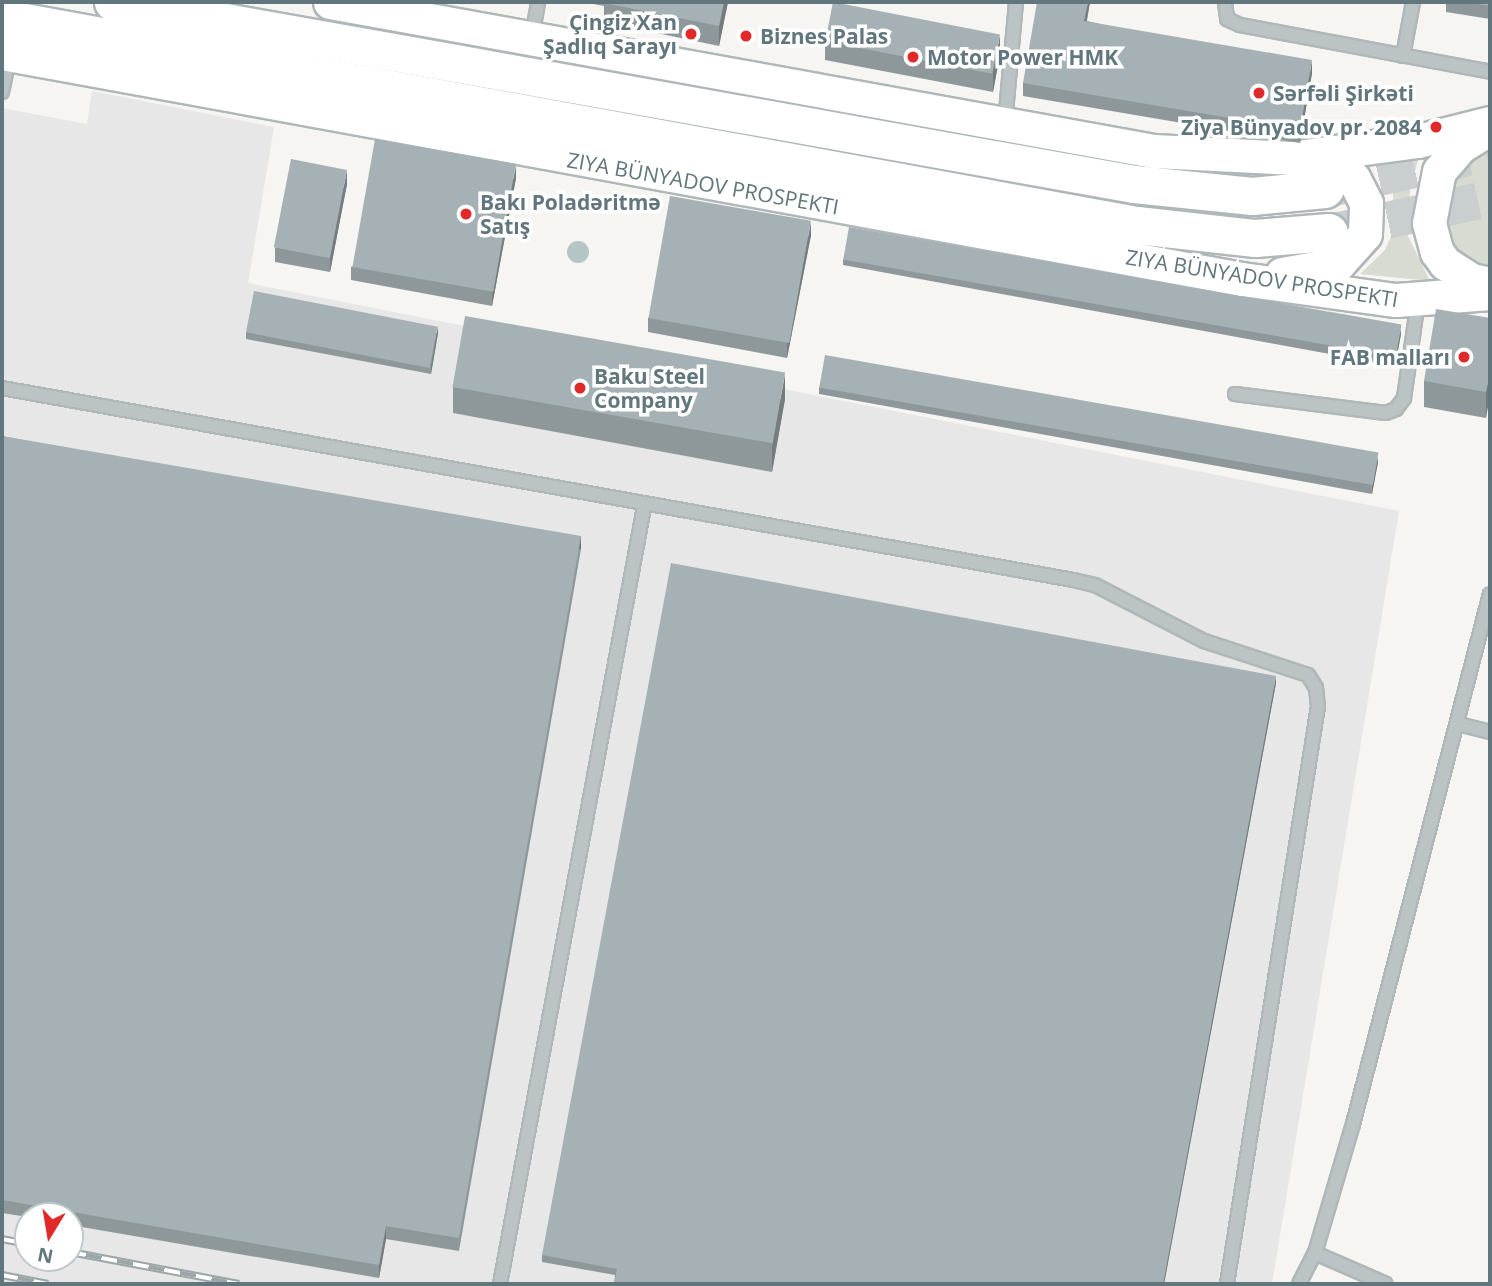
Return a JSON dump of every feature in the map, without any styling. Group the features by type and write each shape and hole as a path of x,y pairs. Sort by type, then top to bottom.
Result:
{"main road":[{"path":"113,2 1134,184 1252,196 1325,189"},
{"path":"330,2 426,11 531,38 1154,151 1325,162 1353,178 1366,203 1366,234 1350,255 1322,270 1241,279"},
{"name":"ZIYA BÜNYADOV PROSPEKTI","path":"2,19 1137,225 1243,237 1329,232"},
{"name":"ZIYA BÜNYADOV PROSPEKTI","path":"6,54 1241,279 1418,300 1490,293"},
{"path":"1290,158 1418,141 1490,123"},
{"path":"1490,129 1461,146 1439,171 1429,223 1437,251 1445,263 1471,280 1490,284"}],"lane":[{"path":"531,38 538,2"},
{"path":"1005,124 1016,2"},
{"path":"1225,2 1227,19 1240,25 1490,72"},
{"path":"1403,56 1413,2"},
{"path":"2,92 6,54"},
{"path":"1235,394 1386,413 1396,409 1404,398 1418,300"},
{"path":"2,388 644,507 1084,583 1204,641 1308,675 1316,688 1318,706 1227,1284"},
{"path":"500,1284 644,507"},
{"path":"1299,1284 1315,1253 1489,603"},
{"path":"1458,724 1490,732"},
{"path":"1315,1253 1386,1284"}],"shaded area":[{"path":"92,91 274,127 248,283 1399,511 1272,1284 2,1284 2,108 87,124"},
{"path":"1490,142 1490,269 1460,256 1452,245 1446,229 1443,194 1448,178"},
{"path":"1420,154 1410,188 1408,236 1430,281 1360,274 1385,250 1394,230 1393,188 1376,161"},
{"path":"578,241 586,244 589,252 586,260 578,263 570,260 567,252 570,244"}],"building":[{"path":"604,2 724,2 719,26"},
{"path":"833,2 1000,34 992,74 825,41"},
{"path":"1037,2 1088,2 1084,21 1312,60 1300,130 1023,83"},
{"path":"1465,2 1490,2 1490,6"},
{"path":"375,139 516,164 493,292 352,267"},
{"path":"291,159 347,170 330,258 274,247"},
{"path":"670,196 811,221 789,343 648,318"},
{"path":"849,227 1401,324 1396,357 843,259"},
{"path":"254,291 438,327 430,368 246,332"},
{"path":"1436,309 1490,318 1490,370 1486,392 1424,381"},
{"path":"465,316 785,372 773,443 452,387"},
{"path":"825,355 1378,453 1373,485 819,387"},
{"path":"2,436 581,536 459,1238 386,1226 379,1265 84,1214 84,1202 2,1200"},
{"path":"671,563 1276,676 1163,1284 614,1284 617,1269 542,1255"}],"tunnel":[{"path":"1325,189 1490,152"},
{"path":"1334,231 1490,198"}],"railway":[{"path":"2,1239 14,1241"},
{"path":"84,1255 239,1284"},
{"path":"2,1275 48,1284"}],"place":[{"name":"Çingiz Xan Şadlıq Sarayı","path":"691,34"},
{"name":"Biznes Palas","path":"746,36"},
{"name":"Motor Power HMK","path":"913,57"},
{"name":"Sərfəli Şirkəti","path":"1259,93"},
{"name":"Ziya Bünyadov pr. 2084","path":"1436,127"},
{"name":"Bakı Poladəritmə Satış","path":"466,214"},
{"name":"FAB malları","path":"1464,357"},
{"name":"Baku Steel Company","path":"580,388"}]}
